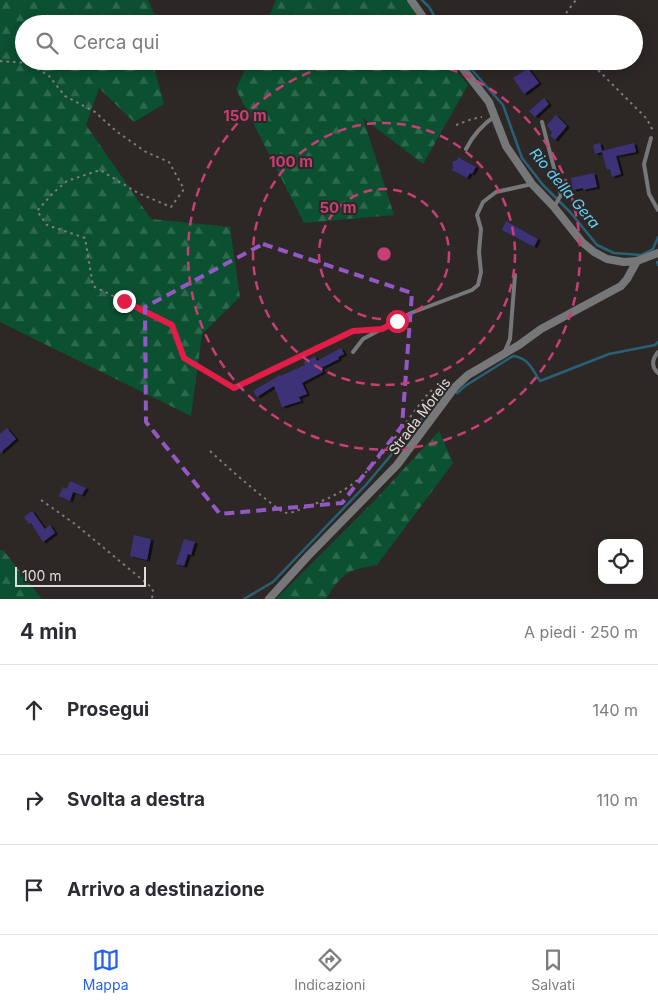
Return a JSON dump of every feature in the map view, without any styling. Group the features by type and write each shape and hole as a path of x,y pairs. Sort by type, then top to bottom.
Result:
{"street":[{"path":"411,0 422,15"},
{"path":"464,70 489,102 506,146 532,184 556,205 582,242 594,252 607,259 624,262 637,261 658,253"},
{"name":"Strada Moreis","path":"269,599 308,556 397,465 455,387 468,375 541,329 621,286 628,279 637,261"}],"lane":[{"path":"466,149 471,138 483,124 495,116"},
{"path":"542,122 561,198 556,205"},
{"path":"651,138 644,164 649,194 658,210"},
{"path":"352,352 362,339 411,313 472,290 478,285 481,272 479,252 481,229 477,215 483,202 496,192 532,184"},
{"path":"504,353 510,339 515,275"},
{"path":"658,352 653,364 658,374"}],"path":[{"path":"564,15 576,0"},
{"path":"0,61 15,62"},
{"path":"39,70 49,76 65,96 95,112 116,131 146,152 169,162 184,189 171,207 138,193 100,170 67,181 37,211 47,224 85,238 93,286 172,325 184,358 234,388 353,331 382,329"},
{"path":"597,70 647,119 653,131 651,138"},
{"path":"456,125 472,119 495,116"},
{"path":"210,451 284,513 293,512 343,491 361,477 381,455 433,389 455,387"},
{"path":"41,500 75,524 151,587 153,591 152,599"}],"highlighted area":[{"path":"263,244 412,293 402,426 342,503 220,514 146,422 145,307"}],"green space":[{"path":"0,0 148,0 155,15 15,15 15,70 155,70 164,104 134,122 99,88 86,125 151,219 230,227 240,297 202,334 191,416 0,322"},
{"path":"276,0 406,0 417,15 270,15"},
{"path":"245,70 457,70 468,85 423,164 363,118 394,215 304,223 236,89"},
{"path":"439,431 453,463 377,565 346,574 326,599 276,599 376,499"},
{"path":"0,550 3,550 42,599 0,599"}],"building":[{"path":"525,70 529,70 539,83 524,94 513,78"},
{"path":"544,98 549,104 535,117 529,111"},
{"path":"556,115 567,126 555,140 550,136 552,133 547,125"},
{"path":"600,143 602,151 634,143 636,152 616,156 621,174 612,177 610,169 607,170 602,152 595,154 593,145"},
{"path":"458,157 476,167 467,178 452,170 452,162 457,160"},
{"path":"594,173 597,187 573,190 571,178"},
{"path":"506,221 538,239 534,247 502,230"},
{"path":"341,348 344,354 338,357 339,359 321,368 323,372 302,383 307,394 299,397 301,401 282,407 274,386 257,397 253,391 280,375 305,365 304,362 315,356 317,361"},
{"path":"7,428 16,439 0,453 0,434"},
{"path":"70,481 86,488 82,495 73,492 70,501 59,496 63,487 67,489"},
{"path":"32,511 45,529 50,525 55,533 43,542 31,523 29,524 24,517"},
{"path":"134,535 151,539 147,560 130,556"},
{"path":"184,539 195,542 191,555 188,554 184,566 176,564"}],"waterway":[{"name":"Rio della Gera","path":"422,0 434,15"},
{"name":"Rio della Gera","path":"472,70 503,105 522,158 543,185 571,213 597,245 614,253 641,255 653,249 658,237"},
{"path":"457,393 513,356 523,359 532,368 540,381 609,354 655,345 658,342"},
{"path":"244,599 273,582 365,486 446,390"}],"route":[{"path":"124,301 172,325 184,358 234,388 353,331 382,329 397,321"}]}
